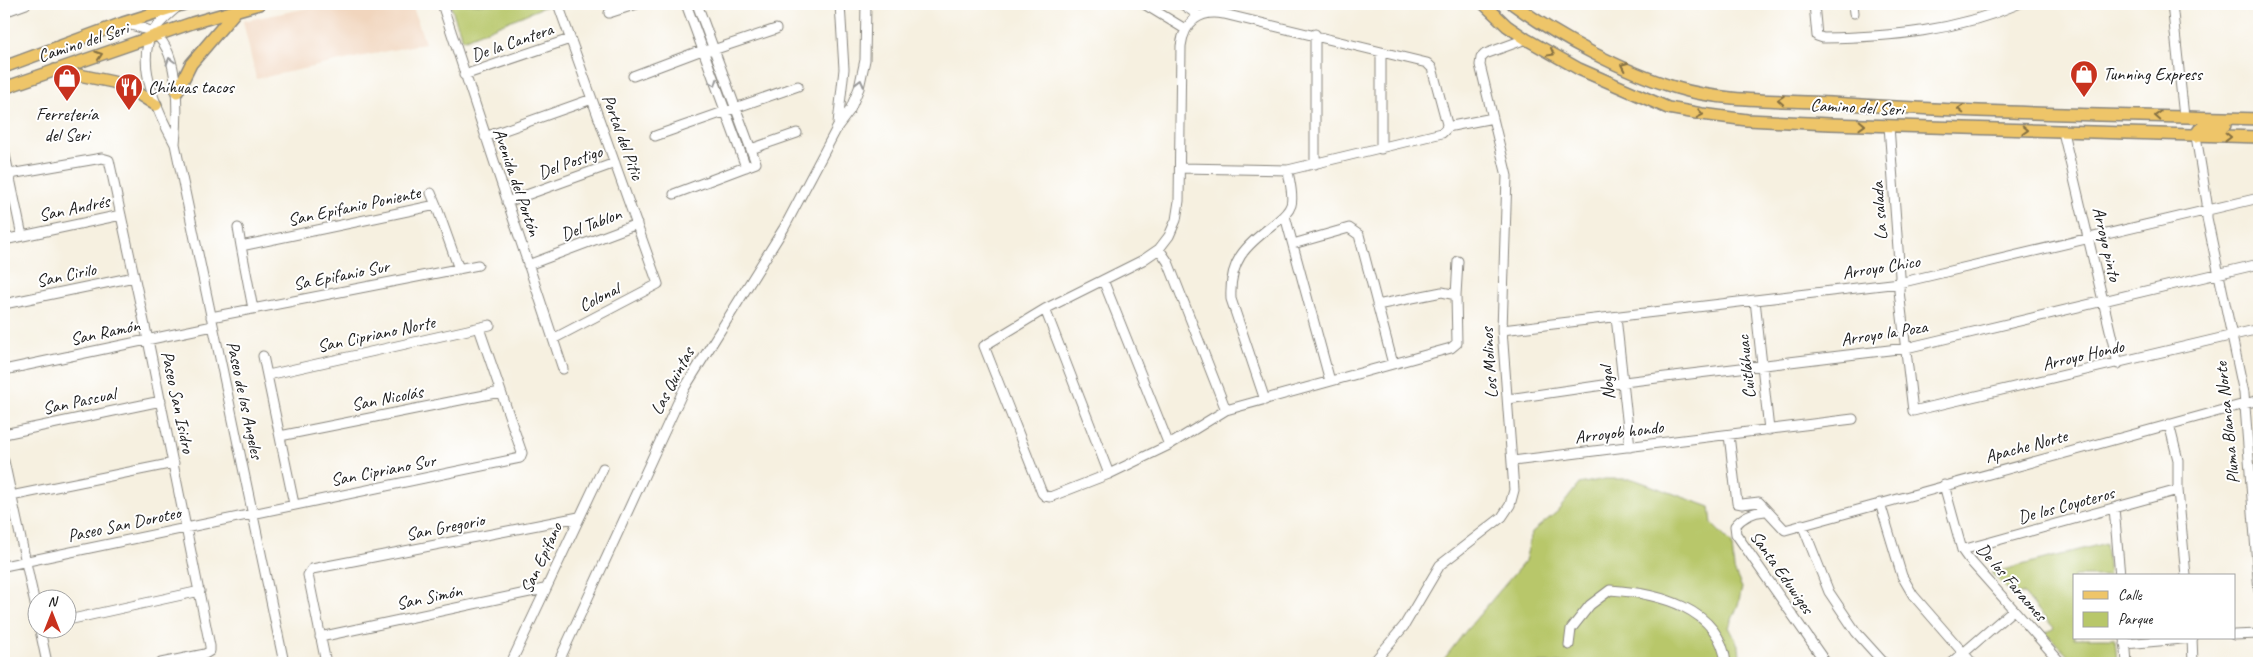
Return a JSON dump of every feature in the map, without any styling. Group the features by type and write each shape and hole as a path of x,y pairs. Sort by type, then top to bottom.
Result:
{"main road":[{"name":"Camino del Seri","path":"4,88 154,36 259,4"},
{"name":"Camino del Seri","path":"1484,4 1507,26 1526,40 1609,84 1668,108 1747,120 2259,138"},
{"name":"Camino del Seri","path":"1513,4 1567,40 1650,79 1678,89 1708,95 1878,106 2259,119"},
{"name":"Camino del Seri","path":"4,67 123,23 181,5"},
{"path":"177,92 191,64 236,11"},
{"path":"53,70 113,82 129,88 156,105"},
{"path":"2196,136 2202,128 2211,125 2259,125"}],"street":[{"path":"4,12 26,4"},
{"name":"Avenida del Portón","path":"442,4 484,137 563,369"},
{"name":"Portal del Pitic","path":"558,4 658,282"},
{"path":"609,13 637,4"},
{"path":"686,4 746,167"},
{"path":"674,194 756,163 696,4"},
{"name":"Las Quintas","path":"838,126 844,69 840,4"},
{"name":"Las Quintas","path":"558,663 684,389 736,302 784,228 838,126 850,110 859,88 867,37 866,4"},
{"path":"1144,4 1185,29"},
{"path":"1182,4 1198,15"},
{"path":"1814,4 1817,36 1843,38 1908,34 1955,26 2018,4"},
{"path":"2172,4 2184,117"},
{"path":"175,144 160,117 156,105 149,78 148,56 154,36 181,5"},
{"path":"1447,127 1431,65 1315,34 1218,12 1198,15 1185,29 1181,46 1180,168 1176,220 1169,236 1159,249 1144,260 1045,309 987,342 984,351 1043,495 1050,496 1109,474 1169,444 1226,410 1451,348 1457,342 1456,294 1458,261"},
{"path":"123,23 154,36 168,54 177,92 178,114 175,144"},
{"path":"632,76 702,50 714,50 776,28"},
{"path":"1315,34 1315,164"},
{"name":"De la Cantera","path":"464,75 570,38"},
{"name":"Los Molinos","path":"1373,663 1404,626 1440,565 1493,525 1508,510 1514,490 1502,330 1508,189 1480,65 1481,58 1485,54 1526,40"},
{"path":"1381,52 1381,149"},
{"path":"655,136 724,110 798,86"},
{"path":"484,137 592,99"},
{"path":"160,117 178,114"},
{"path":"1180,168 1288,170 1442,133 1447,127 1493,118"},
{"name":"La salada","path":"1889,126 1899,283 1912,408 1914,411"},
{"name":"Arroyo pinto","path":"2063,132 2118,364"},
{"path":"751,150 798,133"},
{"name":"Pluma Blanca Norte","path":"2196,136 2207,211 2206,218 2244,393 2259,591"},
{"name":"Paseo de los Angeles","path":"175,144 284,663"},
{"path":"4,150 22,236"},
{"name":"Paseo San Isidro","path":"10,174 102,158 109,160 174,463 210,651 205,654 162,663"},
{"name":"Del Postigo","path":"507,202 615,163"},
{"path":"1265,400 1231,298 1230,284 1239,255 1250,243 1285,216 1291,204 1288,170"},
{"path":"431,192 436,206"},
{"name":"Arroyo Chico","path":"1502,330 1899,283 2259,198"},
{"name":"San Epifanio Poniente","path":"242,246 436,206 458,269"},
{"name":"San Andrés","path":"4,240 121,215"},
{"path":"1285,216 1330,381"},
{"name":"Del Tablon","path":"528,265 637,224"},
{"path":"238,228 253,309"},
{"path":"1294,244 1349,228 1359,235 1393,364"},
{"path":"1159,249 1168,262 1226,410"},
{"name":"Arroyo la Poza","path":"1508,399 1624,382 1906,348 2259,264"},
{"name":"Sa Epifanio Sur","path":"212,321 253,309 478,265"},
{"name":"San Cirilo","path":"4,304 134,277"},
{"path":"1103,280 1169,444"},
{"name":"Colonal","path":"553,339 656,286 658,282"},
{"path":"1377,305 1449,291 1456,294"},
{"name":"Cuitláhuac","path":"1755,300 1769,430"},
{"path":"1045,309 1109,474"},
{"name":"Nogal","path":"1616,317 1630,447"},
{"name":"San Ramón","path":"4,370 148,340 212,321"},
{"name":"San Cipriano Norte","path":"268,375 490,325"},
{"path":"478,328 500,392"},
{"name":"Arroyo Hondo","path":"1914,411 2259,329"},
{"path":"263,356 294,504"},
{"name":"San Cipriano Sur","path":"251,513 522,457 500,392"},
{"name":"San Nicolás","path":"280,436 500,392"},
{"name":"Apache Norte","path":"1765,511 1785,530 2259,400"},
{"name":"San Pascual","path":"4,434 161,401"},
{"path":"1765,511 1759,502 1737,503 1729,435 1853,419"},
{"path":"2168,424 2178,460 2178,490 2186,574"},
{"name":"Arroyob hondo","path":"1513,462 1729,435"},
{"path":"4,461 32,590"},
{"path":"12,496 174,463"},
{"name":"San Epifano","path":"509,663 603,468"},
{"name":"De los Faraones","path":"1944,486 1962,550 1972,565 2061,663"},
{"name":"De los Coyoteros","path":"1962,550 2178,490"},
{"path":"1880,503 1902,576 1913,595 1972,663"},
{"path":"2114,508 2120,574"},
{"name":"Santa Eduwiges","path":"1765,511 1756,512 1740,520 1735,526 1736,534 1826,663"},
{"name":"Paseo San Doroteo","path":"4,566 251,513"},
{"name":"San Gregorio","path":"320,636 308,575 309,571 316,567 579,517"},
{"path":"1802,524 1829,592 1856,632 1884,663"},
{"name":"San Simón","path":"320,636 544,589"},
{"path":"1569,646 1571,629 1590,605 1610,590 1643,592 1674,602 1702,617 1719,639 1726,663"},
{"path":"78,618 200,591"},
{"path":"1952,663 2013,610"},
{"path":"2236,635 2259,634"},
{"path":"320,636 326,663"},
{"path":"42,640 47,663"},
{"path":"2127,663 2125,641 2147,640"},
{"path":"2192,640 2193,663"}],"shaded area":[{"path":"327,4 412,4 425,43 256,79 243,21"}],"green space":[{"path":"450,4 546,4 546,6 463,40"},
{"path":"1605,479 1633,479 1710,507 1712,524 1732,544 1734,570 1742,588 1738,605 1729,627 1739,647 1741,663 1441,663 1525,561 1532,532 1557,512 1579,484"},
{"path":"2106,543 2109,574 2073,574 2073,640 2115,640 2117,663 2075,663 2046,633 2054,628 2024,594 2012,594 1991,573"}],"place":[{"name":"Tunning Express","path":"2084,98"},
{"name":"Ferretería del Seri","path":"67,102"},
{"name":"Chihuas tacos","path":"129,111"}]}
